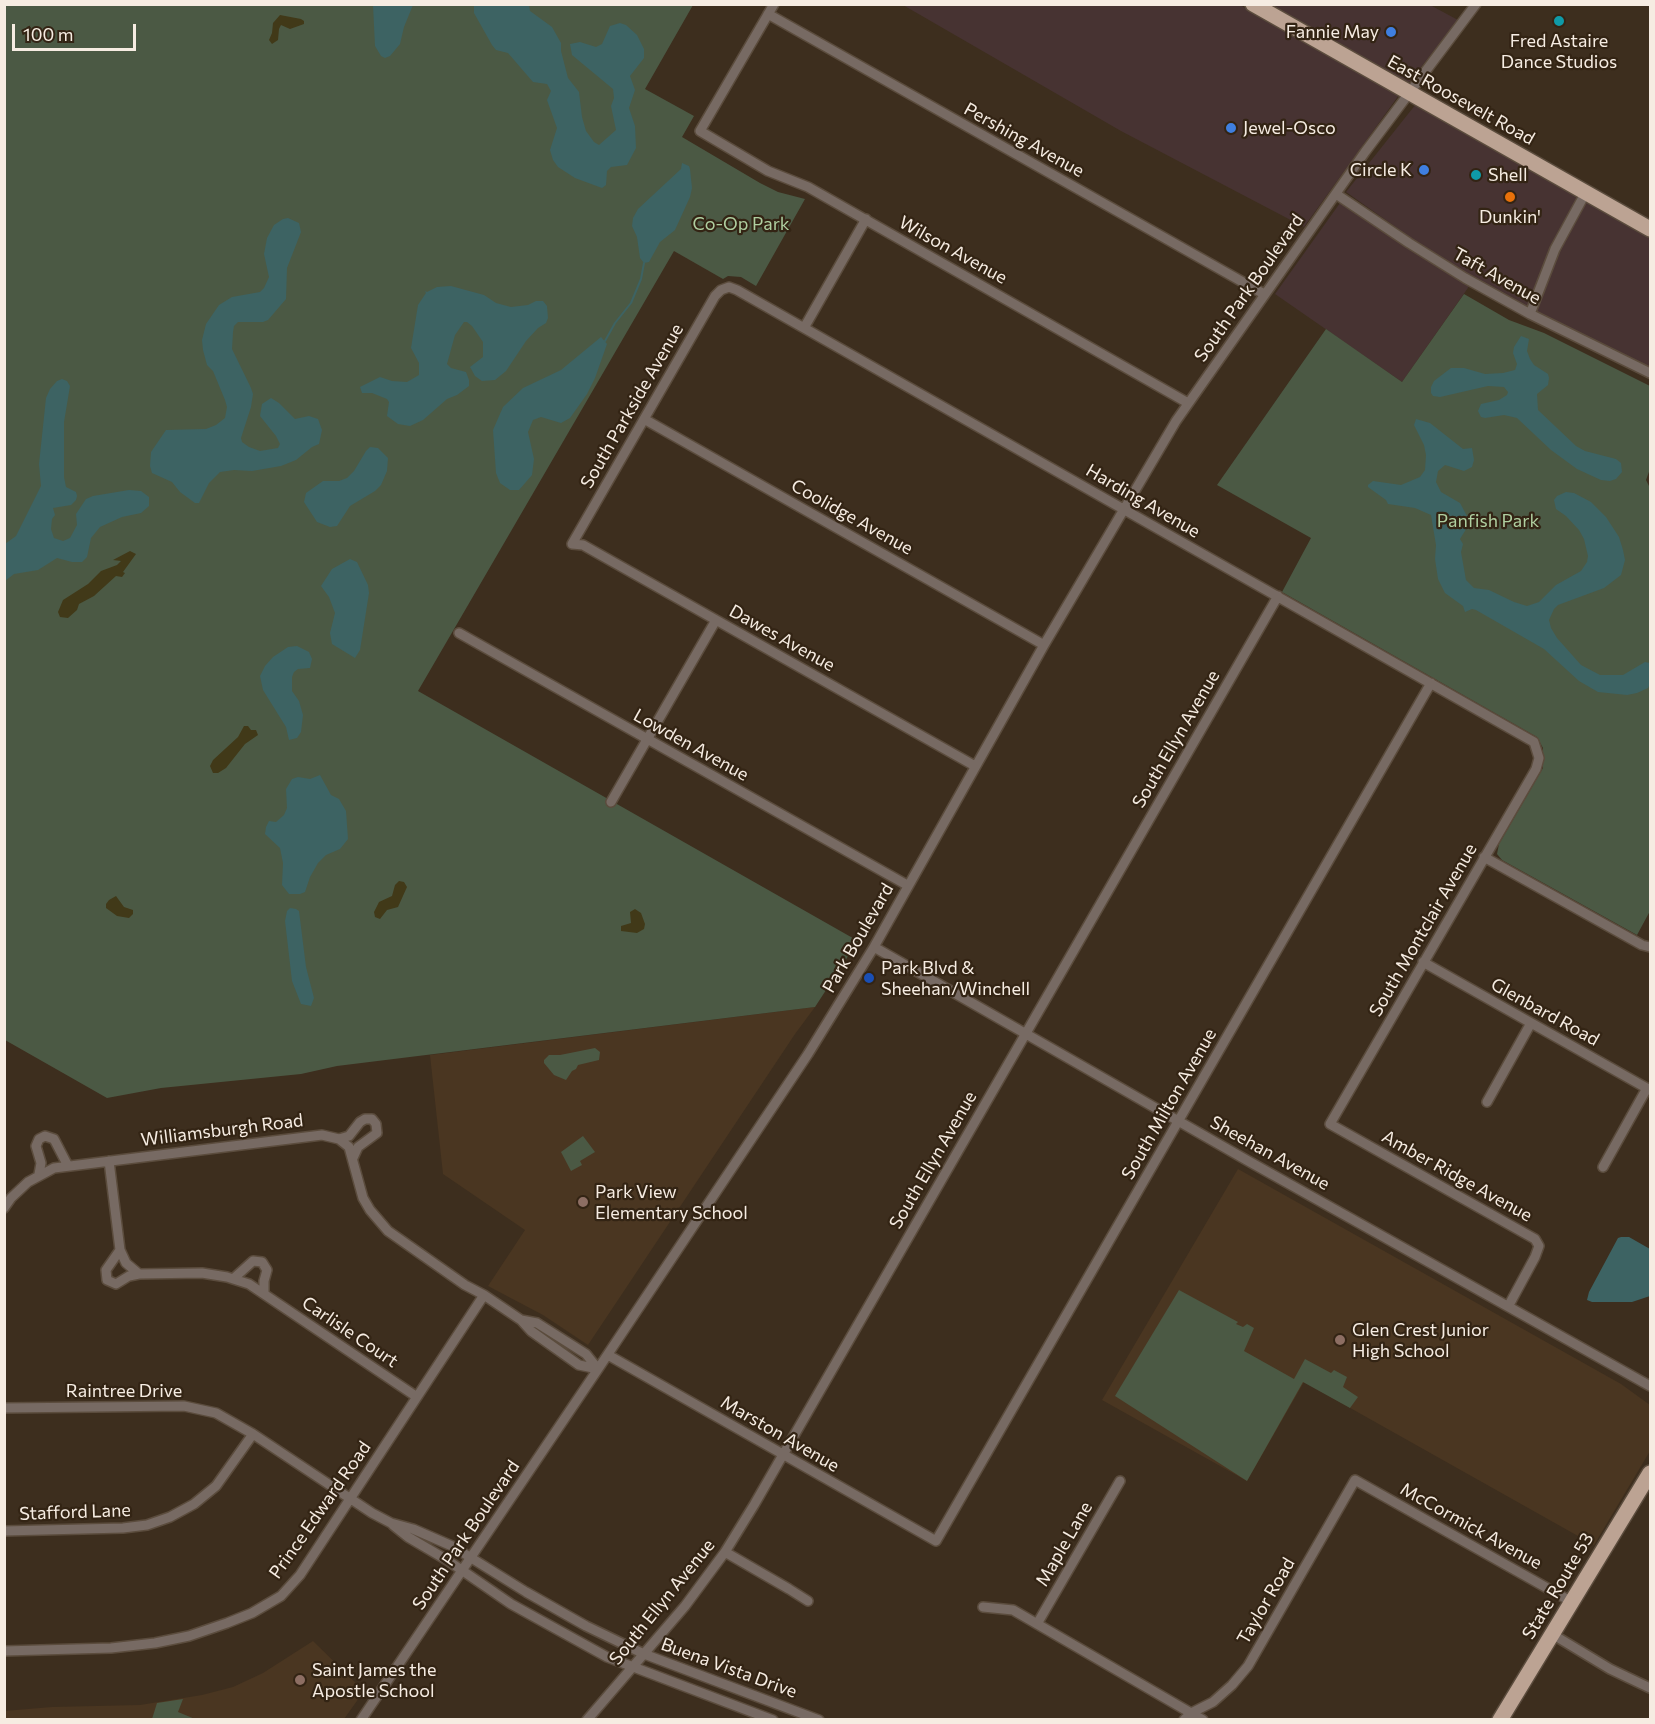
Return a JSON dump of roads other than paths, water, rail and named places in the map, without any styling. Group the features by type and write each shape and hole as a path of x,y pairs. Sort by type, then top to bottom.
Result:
{"main road":[{"name":"East Roosevelt Road","path":"1253,4 1650,229"},
{"name":"State Route 53","path":"1500,1719 1650,1473"}],"street":[{"path":"768,14 774,4"},
{"name":"South Park Boulevard","path":"1125,510 1188,403 1336,194 1476,4"},
{"name":"Wilson Avenue","path":"768,14 700,131 768,171 808,187 866,219 1188,403"},
{"name":"Pershing Avenue","path":"768,14 1264,294"},
{"path":"1530,315 1555,249 1586,192"},
{"name":"Taft Avenue","path":"1336,194 1436,261 1530,315 1650,373"},
{"path":"804,328 866,219"},
{"name":"Harding Avenue","path":"725,288 732,288 804,328 1530,738 1538,752"},
{"name":"South Parkside Avenue","path":"572,543 715,296 725,288"},
{"name":"Coolidge Avenue","path":"644,419 1044,645"},
{"name":"Park Boulevard","path":"598,1370 808,1054 874,947 1044,645 1125,510"},
{"name":"Dawes Avenue","path":"572,543 583,545 975,766"},
{"name":"South Ellyn Avenue","path":"587,1719 685,1606 754,1505 1278,596"},
{"path":"611,802 716,620"},
{"name":"Lowden Avenue","path":"459,633 907,885"},
{"name":"South Milton Avenue","path":"936,1541 1431,683"},
{"name":"South Montclair Avenue","path":"1330,1124 1536,769 1538,752"},
{"path":"1484,857 1642,945 1650,947"},
{"name":"Sheehan Avenue","path":"874,947 1650,1386"},
{"name":"Glenbard Road","path":"1424,962 1649,1089"},
{"path":"1487,1102 1532,1023"},
{"path":"1603,1167 1649,1089"},
{"path":"339,1139 349,1136 365,1119 372,1119 376,1124 378,1130 375,1136 363,1142 353,1158"},
{"name":"Amber Ridge Avenue","path":"1330,1124 1535,1239 1539,1246 1535,1257 1509,1305"},
{"name":"Williamsburgh Road","path":"39,1174 68,1166 322,1135 339,1139"},
{"path":"4,1208 20,1189 39,1174 41,1163 36,1146 39,1139 45,1136 54,1139 68,1166"},
{"path":"339,1139 349,1147 363,1198 387,1231 465,1285 484,1294 579,1365 598,1370"},
{"path":"109,1161 120,1251 126,1263 139,1274"},
{"name":"Carlisle Court","path":"120,1251 106,1270 107,1280 116,1284 129,1276 139,1274 202,1273 249,1284 417,1397"},
{"path":"234,1279 253,1261 262,1262 267,1270 264,1294"},
{"name":"Prince Edward Road","path":"4,1651 111,1648 148,1644 189,1636 268,1605 290,1587 484,1294"},
{"name":"Marston Avenue","path":"608,1355 936,1541"},
{"name":"South Park Boulevard","path":"361,1719 598,1370"},
{"name":"Raintree Drive","path":"4,1408 184,1406 216,1413 253,1434 350,1499 391,1523 408,1538 447,1560 462,1572"},
{"name":"Stafford Lane","path":"4,1531 147,1526 194,1504 216,1486 253,1434"},
{"name":"McCormick Avenue","path":"1355,1480 1572,1602"},
{"name":"Taylor Road","path":"1188,1716 1213,1702 1248,1666 1355,1480"},
{"name":"Maple Lane","path":"1037,1624 1120,1481"},
{"name":"Raintree Drive","path":"391,1523 413,1529 452,1546 471,1559"},
{"path":"724,1552 808,1601"},
{"name":"Buena Vista Drive","path":"471,1559 570,1617 644,1654 815,1719"},
{"name":"Buena Vista Drive","path":"462,1572 542,1622 607,1657 773,1719"},
{"path":"983,1606 1012,1610 1188,1716 1203,1719"},
{"path":"1552,1634 1610,1669 1650,1688"}],"water":[{"path":"373,5 413,5 400,44 390,56 385,58 375,46"},
{"path":"474,5 529,5 530,11 552,27 561,43 568,78 579,92 586,131 599,145 616,130 611,106 614,98 613,89 572,55 570,44 580,42 596,47 602,44 610,26 620,23 626,25 637,35 644,49 644,58 630,76 635,90 629,108 635,126 636,148 627,165 611,167 607,171 606,185 602,188 575,178 558,167 553,160 550,150 557,128 547,100 551,91 547,84 533,82 508,53 496,50 474,13"},
{"path":"682,163 690,169 692,188 690,197 675,230 660,242 649,262 644,263 640,258 637,237 632,226 633,218 638,209 681,169"},
{"path":"288,218 299,223 301,232 287,268 286,299 268,320 238,322 234,326 232,349 253,394 241,438 242,442 249,447 260,451 278,448 280,444 276,436 260,416 262,404 271,398 295,419 309,416 318,419 322,430 319,444 296,460 281,466 252,471 220,472 209,483 199,503 195,503 180,492 172,482 152,473 151,452 166,430 206,429 225,418 227,407 225,400 213,371 207,365 203,350 202,340 206,324 219,305 232,297 260,292 264,288 269,277 264,254 267,238 274,225"},
{"path":"451,286 484,295 496,303 511,307 543,301 547,306 548,318 546,323 526,341 506,371 495,380 482,381 475,376 470,367 483,357 483,342 472,326 464,322 455,335 447,364 451,368 466,372 469,386 447,399 423,420 410,426 398,424 387,416 389,402 387,399 372,393 362,393 360,387 380,377 407,382 419,375 419,363 411,348 418,305 425,291"},
{"path":"1521,336 1529,339 1527,351 1534,365 1548,374 1549,378 1548,385 1537,394 1538,410 1576,446 1585,451 1616,459 1621,463 1622,472 1616,479 1601,480 1577,469 1551,450 1517,418 1504,415 1481,417 1478,411 1481,404 1499,400 1507,395 1508,392 1504,387 1488,386 1440,397 1433,396 1431,393 1434,381 1451,368 1464,368 1485,374 1515,370 1517,364 1513,353 1514,347"},
{"path":"601,337 607,344 587,394 570,418 561,423 541,417 533,420 528,432 534,459 532,475 519,490 510,490 500,483 496,473 493,430 503,407 523,388 561,370"},
{"path":"62,379 70,386 64,422 64,477 66,487 76,492 77,496 71,505 53,508 55,515 51,529 54,538 63,541 70,538 77,525 76,514 86,499 93,496 129,490 141,491 149,497 149,506 141,513 122,517 100,527 91,538 87,557 82,562 57,558 38,570 14,574 5,581 5,544 16,536 41,486 39,464 46,398 50,389"},
{"path":"1416,419 1430,423 1463,449 1472,448 1474,460 1472,467 1464,471 1445,465 1438,471 1436,482 1441,492 1460,503 1467,516 1468,526 1460,539 1463,544 1461,552 1466,580 1474,588 1489,590 1527,606 1539,602 1556,585 1581,571 1587,562 1584,539 1566,516 1556,509 1554,500 1557,496 1566,492 1574,493 1591,502 1606,517 1619,537 1623,550 1625,560 1621,575 1604,588 1558,605 1549,620 1557,638 1581,665 1600,675 1623,675 1645,662 1650,663 1648,688 1627,695 1598,692 1579,681 1544,649 1476,610 1465,612 1463,606 1445,593 1438,579 1431,515 1415,508 1388,504 1368,487 1373,481 1401,485 1420,477 1425,470 1426,455 1424,445 1414,425"},
{"path":"370,447 378,448 388,458 387,471 381,485 350,506 337,526 330,527 317,522 304,502 306,493 323,481 339,481 347,478"},
{"path":"350,559 357,562 368,585 369,593 360,650 355,658 332,644 330,633 335,613 329,597 321,586 332,569"},
{"path":"297,646 309,652 312,659 310,668 298,669 292,677 292,691 299,701 303,715 301,732 297,738 289,740 286,727 263,690 260,676 273,657 288,647"},
{"path":"320,775 331,795 339,799 346,811 348,839 340,849 326,855 318,863 305,892 289,894 282,885 283,863 280,848 265,834 266,827 269,821 276,822 284,815 287,808 286,789 292,779 298,777 310,779"},
{"path":"290,908 299,911 306,967 314,998 311,1006 301,1004 292,981 285,921"},
{"path":"1629,1237 1650,1249 1650,1296 1632,1302 1587,1300 1618,1238"}],"waterway":[{"path":"605,341 615,323 631,303 641,279 644,263"}],"place":[{"name":"Fred Astaire Dance Studios","path":"1559,21"},
{"name":"Fannie May","path":"1391,32"},
{"name":"Jewel-Osco","path":"1231,128"},
{"name":"Circle K","path":"1424,170"},
{"name":"Shell","path":"1476,175"},
{"name":"Dunkin'","path":"1510,197"},
{"name":"Park Blvd & Sheehan/Winchell","path":"869,978"},
{"name":"Park View Elementary School","path":"583,1202"},
{"name":"Glen Crest Junior High School","path":"1340,1340"},
{"name":"Saint James the Apostle School","path":"300,1680"}],"park label":[{"name":"Co-Op Park","path":"741,224"},
{"name":"Panfish Park","path":"1488,521"}]}
